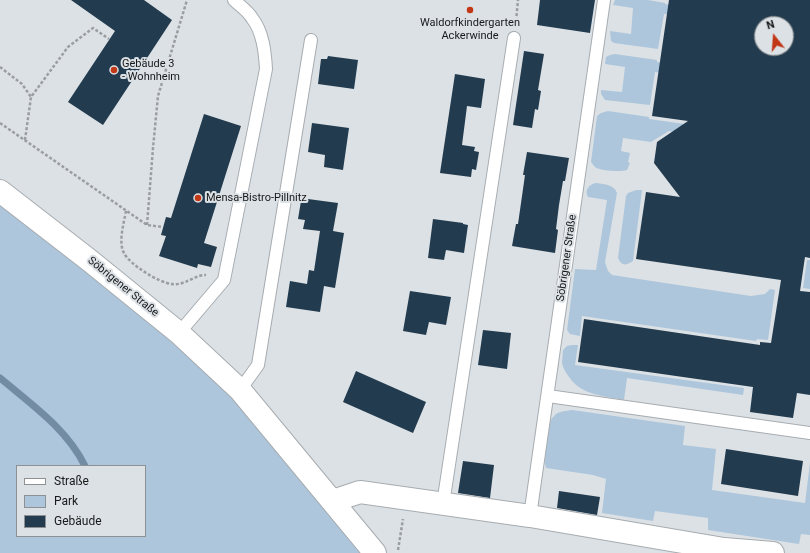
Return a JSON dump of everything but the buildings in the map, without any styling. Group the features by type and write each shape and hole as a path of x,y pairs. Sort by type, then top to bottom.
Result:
{"street":[{"name":"Söbrigener Straße","path":"0,191 89,260 179,333 240,390 375,553"},
{"path":"333,501 360,492 530,516 723,551 773,553"}],"lane":[{"path":"179,333 224,280 266,69 265,53 261,35 252,18 234,0"},
{"name":"Söbrigener Straße","path":"530,516 604,0"},
{"path":"443,504 514,38"},
{"path":"240,390 258,365 311,40"},
{"path":"548,396 810,433"}],"path":[{"path":"147,225 152,148 158,96 187,0"},
{"path":"514,38 518,0"},
{"path":"25,140 31,97 68,47 93,28 109,39"},
{"path":"0,67 22,84 31,97"},
{"path":"0,123 147,225 163,227"},
{"path":"126,211 122,237 123,253 133,263 153,278 172,285 190,281 198,275 209,275"},
{"path":"397,553 406,499"}],"green space":[{"path":"615,0 648,0 665,4 754,17 754,27 664,14 658,49 614,43 611,41 610,31 631,34 633,8 613,5"},
{"path":"794,23 810,25 794,25"},
{"path":"615,54 657,60 657,62 807,82 805,93 655,72 650,105 605,100 601,94 601,90 622,92 625,67 605,64 606,57"},
{"path":"608,111 649,117 649,119 799,140 797,149 669,131 651,142 623,138 621,151 630,153 628,162 630,163 627,170 606,170 595,167 591,162 597,116"},
{"path":"595,183 611,186 617,193 605,262 608,271 612,275 751,296 765,294 770,289 775,290 768,340 757,339 756,341 582,316 580,336 570,334 567,330 575,269 596,270 607,200 588,197 588,188"},
{"path":"636,190 642,190 633,261 628,264 622,264 618,258 626,196 628,193"},
{"path":"0,204 85,268 171,338 235,395 361,553 0,553"},
{"path":"807,260 810,260 810,289 803,288"},
{"path":"578,345 575,365 744,388 743,395 627,378 624,400 594,394 580,388 574,383 564,369 562,363 563,350 567,346"},
{"path":"572,410 685,426 683,445 716,449 712,490 805,503 810,463 810,535 801,534 799,544 708,530 708,518 655,511 653,521 602,513 606,479 593,475 546,468 547,438 551,419 558,413"}],"waterway":[{"path":"0,378 36,408 58,429 68,440 84,465"}],"place":[{"name":"Waldorfkindergarten Ackerwinde","path":"470,10"},
{"name":"Gebäude 3 - Wohnheim","path":"114,70"},
{"name":"Mensa-Bistro-Pillnitz","path":"198,198"}]}
